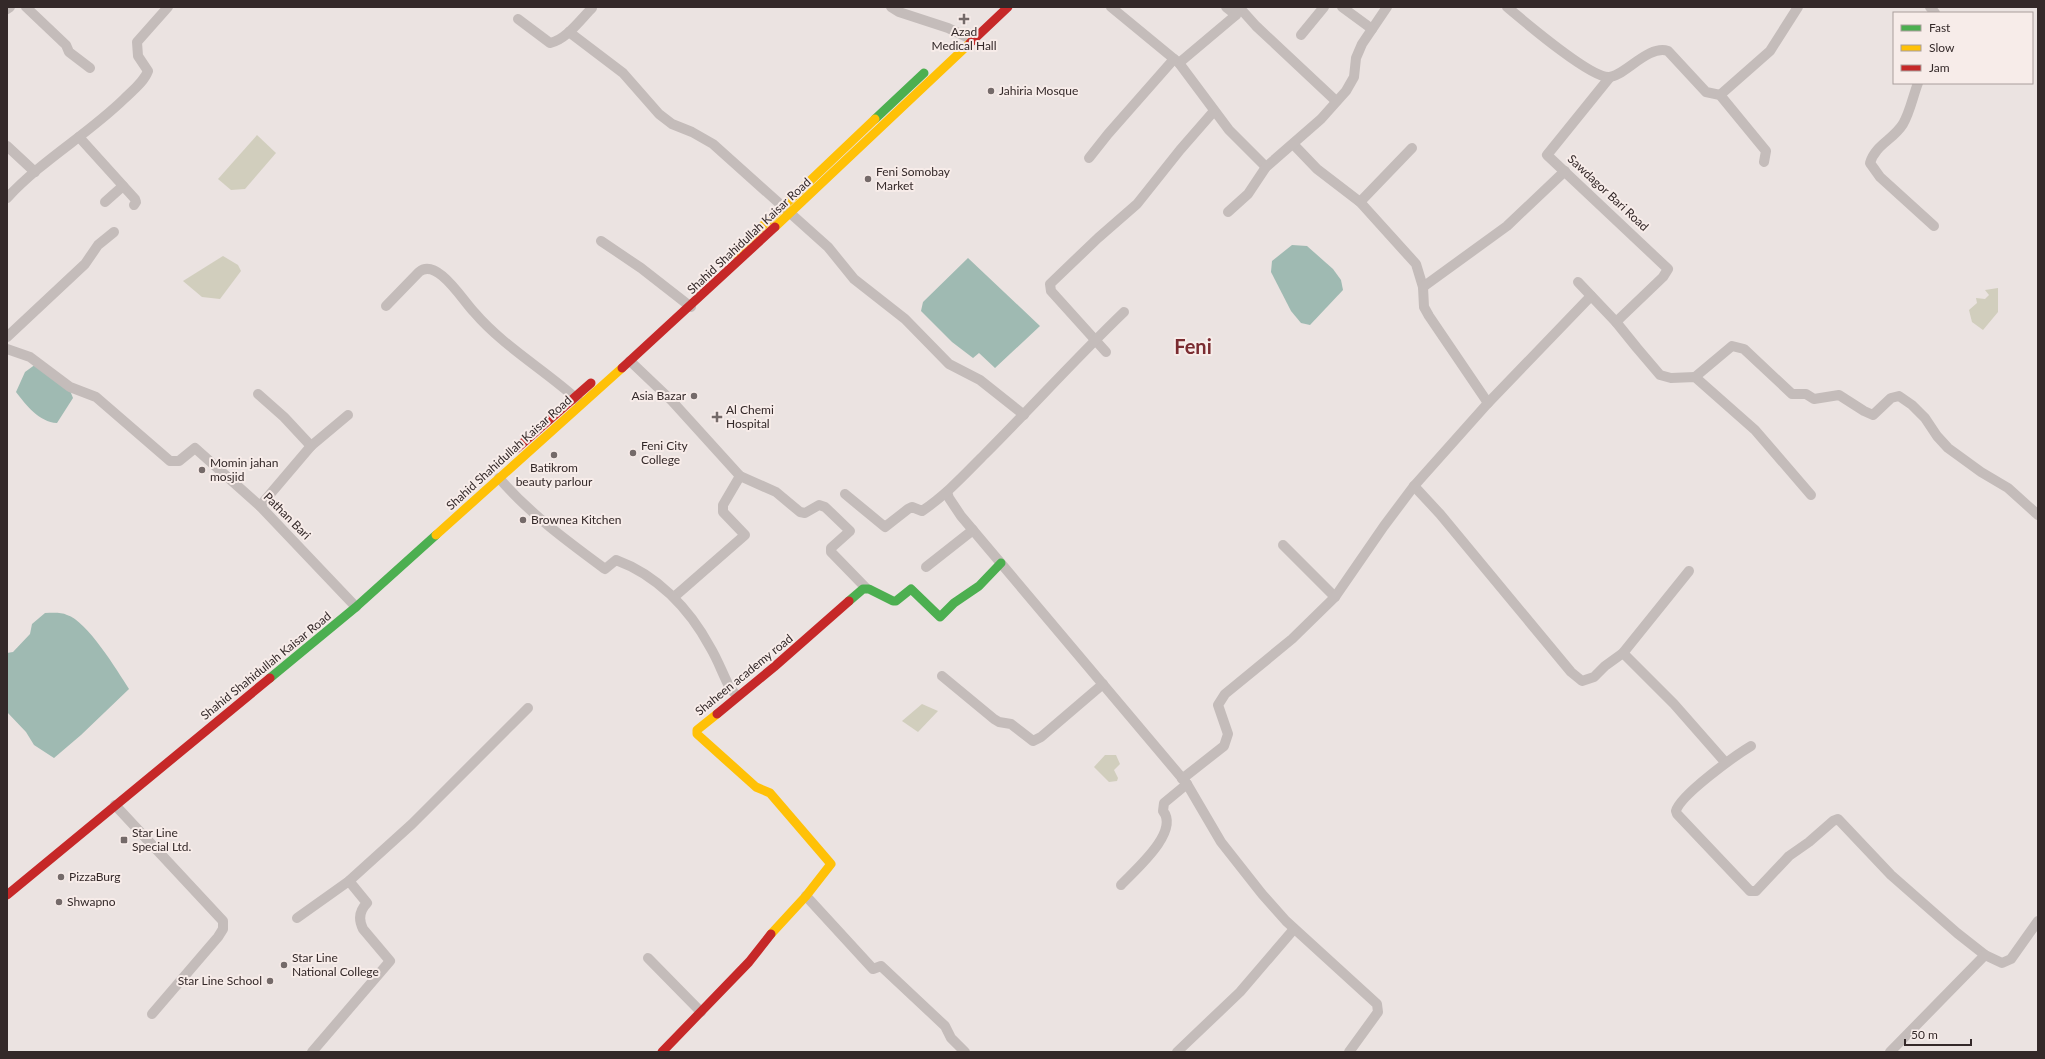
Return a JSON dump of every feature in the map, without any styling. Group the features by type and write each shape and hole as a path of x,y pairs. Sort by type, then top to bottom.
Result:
{"main road":[{"name":"Shahid Shahidullah Kaisar Road","path":"510,455 630,362 995,7"},
{"name":"Shahid Shahidullah Kaisar Road","path":"968,34 1008,7"},
{"name":"Shahid Shahidullah Kaisar Road","path":"786,210 930,67"},
{"name":"Shahid Shahidullah Kaisar Road","path":"7,895 116,805 499,478 578,401 687,305"},
{"name":"Shahid Shahidullah Kaisar Road","path":"7,885 353,604 481,481"},
{"path":"866,588 893,601 899,600 911,589 940,618 954,603 979,586 1001,563"},
{"name":"Shaheen academy road","path":"666,1050 749,962 779,922 806,896 831,864 770,793 756,787 697,734 697,730 774,667 866,588"}],"street":[{"path":"26,7 66,46 69,52 90,68"},
{"path":"7,198 35,172 80,137 137,87 147,73 138,56 137,42 168,7"},
{"path":"890,7 899,12 916,16 968,34"},
{"path":"1111,7 1177,61 1229,130 1266,167"},
{"path":"1226,7 1238,10 1336,101"},
{"path":"1301,35 1324,7"},
{"path":"1342,7 1372,29"},
{"path":"1228,212 1248,194 1266,167 1321,119 1346,91 1354,77 1356,58 1372,29 1387,7"},
{"path":"1507,7 1556,47 1600,76 1610,77 1656,50 1663,49 1668,51 1706,92 1720,95 1766,150 1764,162"},
{"path":"1720,95 1770,51 1798,7"},
{"path":"518,19 550,43 555,42 568,32 592,8"},
{"path":"1089,158 1108,134 1177,61 1238,10"},
{"path":"568,32 623,73 659,114 672,124 692,132 713,144 828,247 854,279 905,319 949,364 980,380 1024,415"},
{"name":"Sawdagor Bari Road","path":"1610,77 1547,155 1668,269 1663,277 1616,322"},
{"path":"1918,84 1903,124 1894,135 1872,153 1870,163 1880,177 1934,226"},
{"path":"1106,352 1051,291 1050,284 1098,238 1138,204 1180,150 1214,111"},
{"path":"80,137 135,199 136,202 134,205"},
{"path":"1294,144 1317,170 1360,202 1416,264 1423,287 1424,307 1488,403"},
{"path":"7,146 35,172"},
{"path":"1360,202 1412,148"},
{"path":"1423,287 1507,226 1565,171"},
{"path":"105,202 123,186"},
{"path":"7,337 85,264 98,245 114,232"},
{"path":"601,241 642,268 687,305"},
{"path":"386,306 419,272 424,268 429,267 458,290 459,296 482,322 526,360 546,373 578,401"},
{"path":"1578,282 1616,322 1636,348 1660,375 1671,378 1695,377 1732,346 1744,349 1792,394 1806,394 1814,399 1839,395 1873,415 1892,398 1899,396 1912,405 1925,418 1936,436 1948,448 1981,472 2008,488 2038,515"},
{"path":"1121,885 1156,846 1167,829 1168,819 1163,810 1164,803 1184,782 1224,746 1228,734 1218,705 1225,694 1292,639 1335,597 1384,526 1414,486 1488,403 1591,296"},
{"path":"845,494 886,527 912,507 922,511 947,492 1024,415 1094,340 1124,312"},
{"name":"Pathan Bari","path":"7,349 30,357 70,387 96,397 170,461 178,461 195,448 260,506 353,604"},
{"path":"630,362 672,402 740,476 776,492 800,512 805,513 819,505 824,507 850,531 831,548 831,552 866,588"},
{"path":"1695,377 1755,430 1811,495"},
{"path":"258,394 311,446"},
{"path":"260,506 311,446 348,415"},
{"path":"674,597 745,535 724,512 723,505 740,476"},
{"path":"499,478 516,498 534,514 605,569 616,560 627,564 661,586 674,597 700,629 730,688 737,696"},
{"path":"1414,486 1440,514 1578,680 1588,680 1594,677 1605,666 1623,653 1689,571"},
{"path":"947,492 949,498 973,530 1184,782 1221,842 1262,894 1294,928 1370,996 1379,1008 1378,1012 1349,1052"},
{"path":"926,567 973,530"},
{"path":"1283,545 1335,597"},
{"path":"1623,653 1674,704 1725,762"},
{"path":"942,676 994,719 999,722 1012,724 1033,741 1041,737 1103,684"},
{"path":"297,918 349,881 427,810 528,708"},
{"path":"1751,746 1725,762 1683,800 1676,811 1677,814 1750,891 1756,891 1789,856 1809,842 1833,821 1838,819 1891,875 1957,933 1985,955 2002,963 2011,960 2038,921"},
{"path":"116,805 223,921 222,929 218,937 152,1014"},
{"path":"312,1052 390,960 363,929 361,924 361,911 367,903 349,881"},
{"path":"806,896 873,969 881,966 945,1026 951,1038 965,1052"},
{"path":"1177,1052 1240,992 1294,928"},
{"path":"1890,1052 1985,955"},
{"path":"648,958 701,1012"}],"shaded area":[{"path":"257,135 276,153 245,189 231,190 218,179"},
{"path":"1292,245 1307,246 1333,269 1341,280 1343,290 1310,325 1301,323 1291,311 1271,272 1272,261"},
{"path":"223,256 238,265 241,271 220,299 202,297 183,281"},
{"path":"968,258 1040,326 995,368 979,353 973,358 952,342 921,311 923,302"},
{"path":"1998,288 1998,312 1983,330 1972,322 1969,310 1977,303 1976,298 1985,299 1989,295 1985,290"},
{"path":"36,364 69,388 73,398 57,423 44,420 29,407 16,392 25,372"},
{"path":"45,613 65,614 75,619 83,626 101,647 129,689 81,735 54,758 34,745 26,732 7,712 7,653 13,652 30,634 32,624"},
{"path":"922,704 938,711 918,732 902,721"},
{"path":"1105,755 1116,755 1120,764 1114,770 1118,778 1117,781 1109,782 1094,767"}],"traffic: fast":[{"path":"875,119 924,73"},
{"path":"270,678 356,607 436,535"},
{"path":"849,601 863,589 869,589 893,601 896,601 911,589 940,617 954,603 979,586 1001,563"}],"traffic: slow":[{"path":"775,227 970,43"},
{"path":"733,254 875,119"},
{"path":"436,535 622,368"},
{"path":"717,714 697,730 697,734 756,787 770,793 831,864 806,896 771,934"}],"traffic: jam":[{"path":"970,43 1008,7"},
{"path":"622,368 775,227"},
{"path":"516,449 591,383"},
{"path":"717,714 774,667 849,601"},
{"path":"7,895 270,678"},
{"path":"662,1052 749,962 771,934"}],"place":[{"name":"Azad Medical Hall","path":"964,19"},
{"name":"Jahiria Mosque","path":"991,91"},
{"name":"Feni Somobay Market","path":"868,179"},
{"name":"Asia Bazar","path":"694,396"},
{"name":"Al Chemi Hospital","path":"717,417"},
{"name":"Feni City College","path":"633,453"},
{"name":"Batikrom beauty parlour","path":"554,455"},
{"name":"Momin jahan mosjid","path":"202,470"},
{"name":"Brownea Kitchen","path":"523,520"},
{"name":"Star Line Special Ltd.","path":"124,840"},
{"name":"PizzaBurg","path":"61,877"},
{"name":"Shwapno","path":"59,902"},
{"name":"Star Line National College","path":"284,965"},
{"name":"Star Line School","path":"270,981"}],"district":[{"name":"Feni","path":"1193,347"}]}
